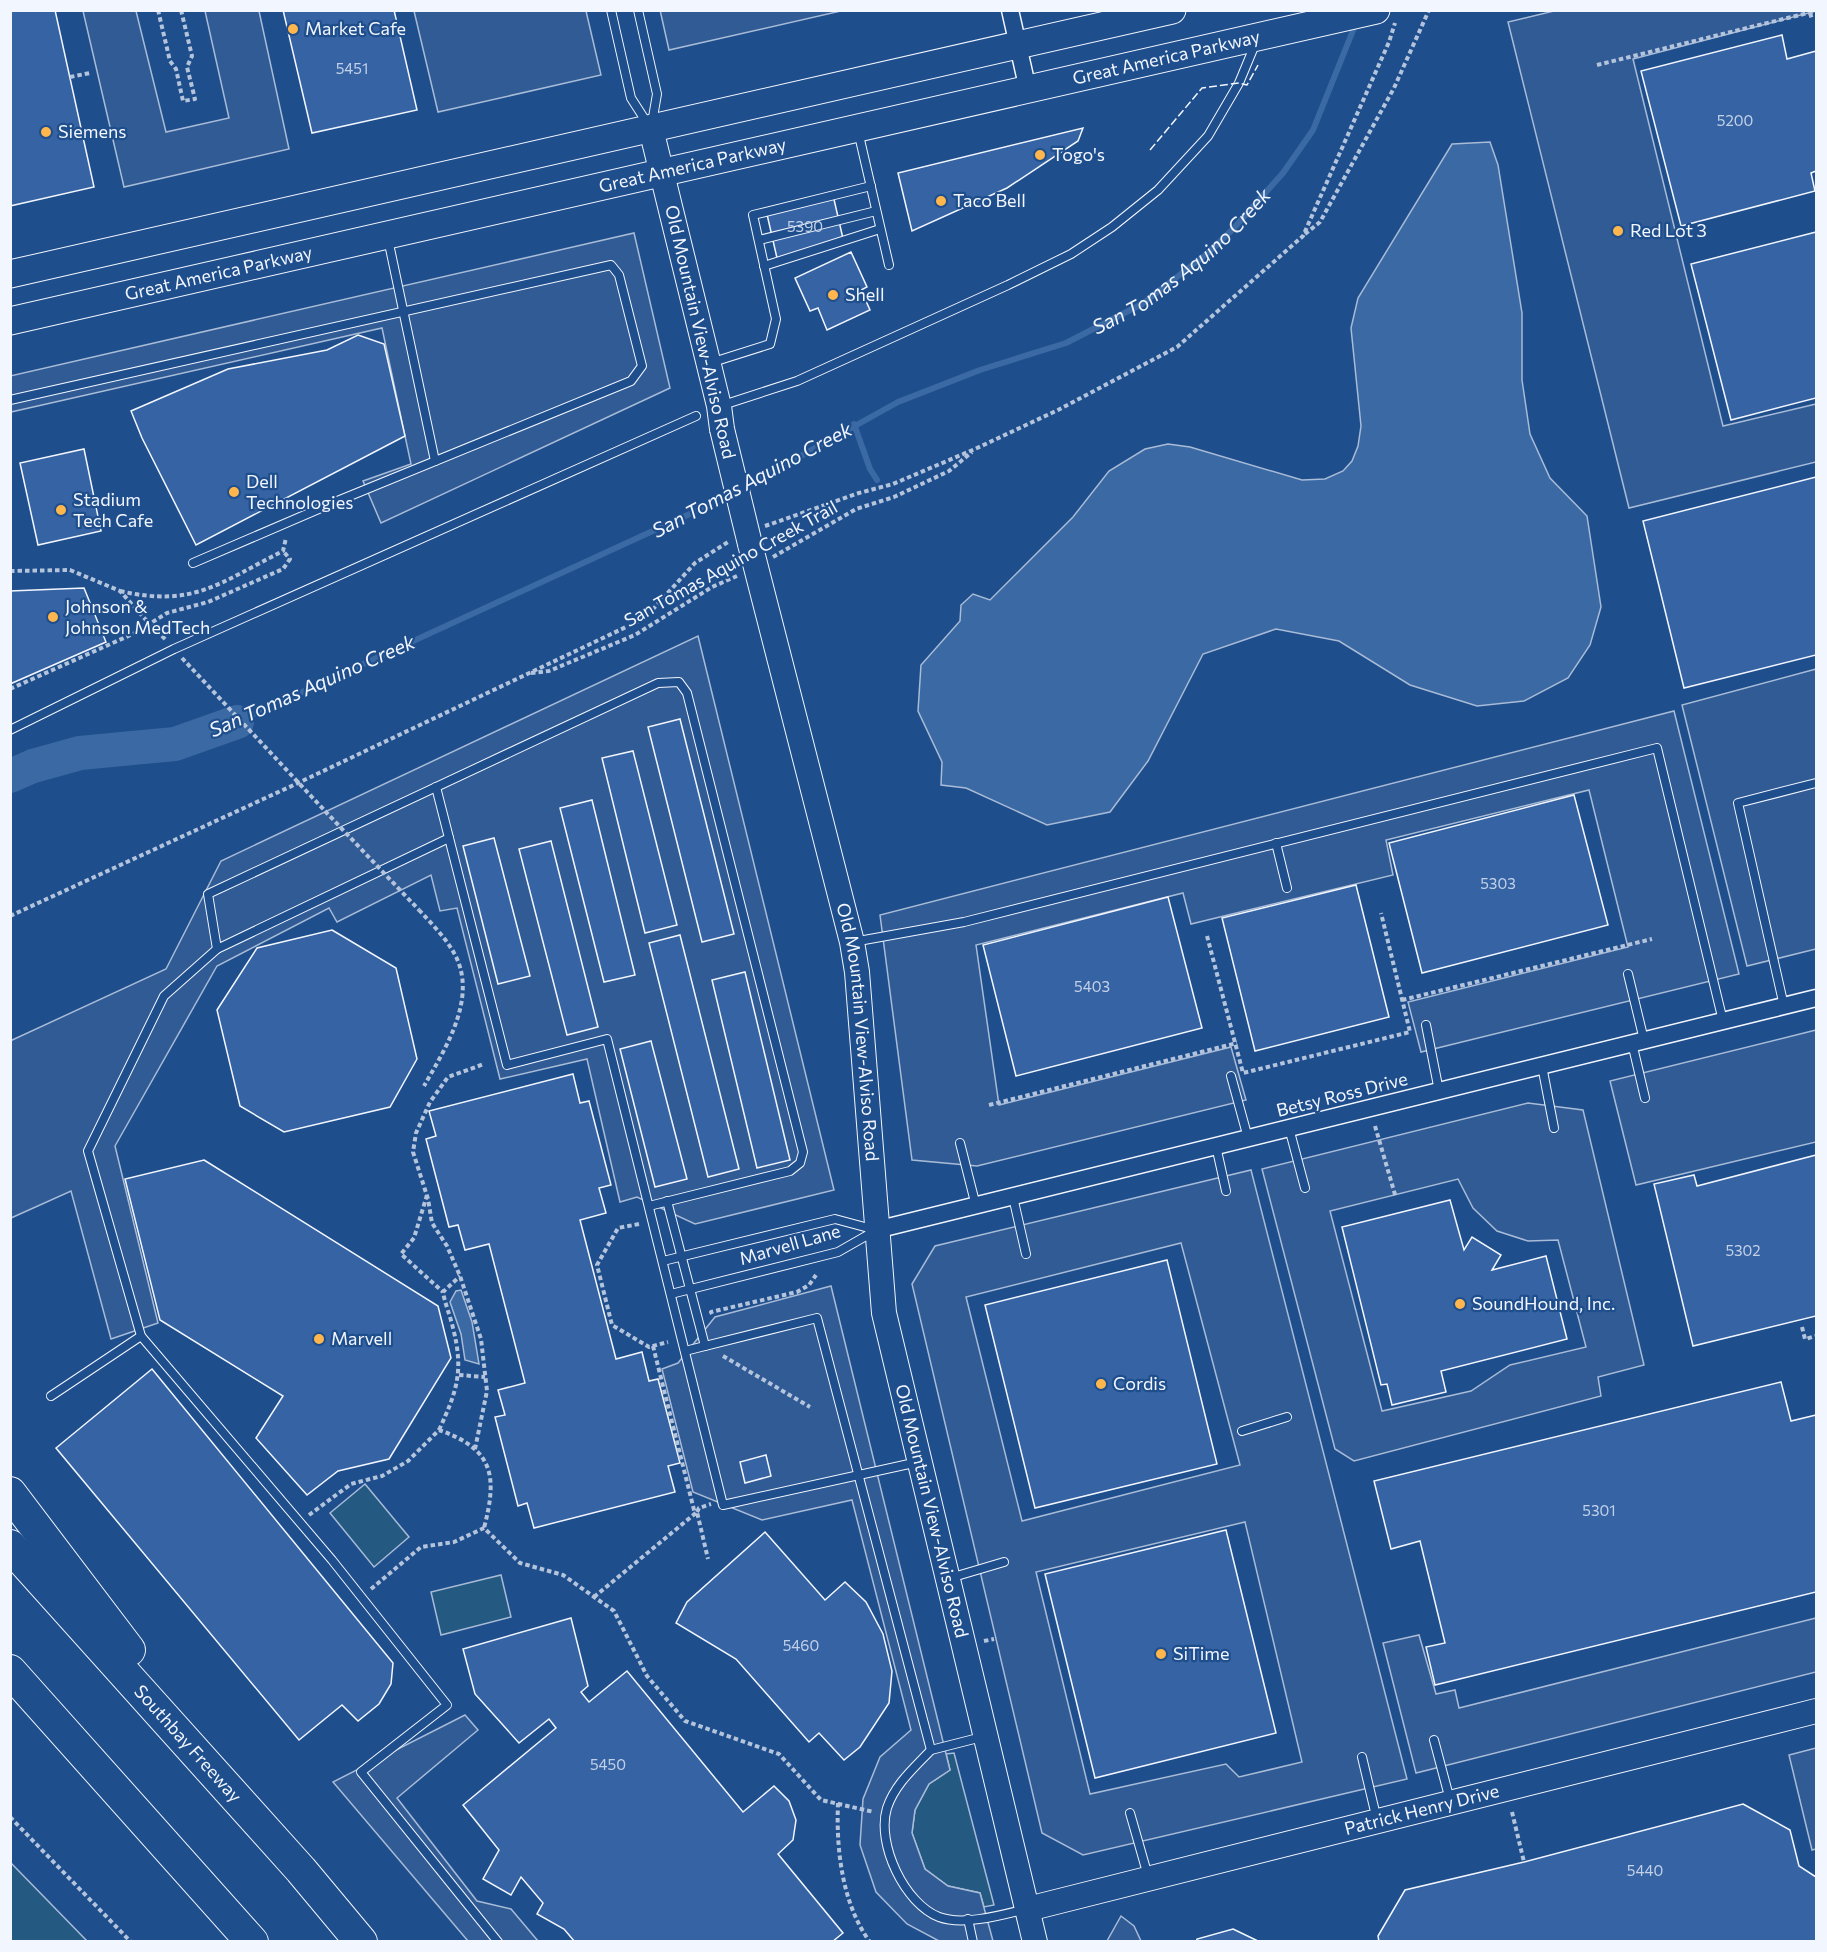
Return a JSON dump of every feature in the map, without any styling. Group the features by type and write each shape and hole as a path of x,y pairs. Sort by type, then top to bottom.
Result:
{"highway":[{"path":"10,1493 301,1870"},
{"name":"Southbay Freeway","path":"10,1546 362,1941"},
{"path":"10,1671 252,1941"},
{"path":"10,1692 127,1802"}],"main road":[{"path":"10,274 1172,10"},
{"name":"Great America Parkway","path":"10,321 1376,10"}],"street":[{"path":"1010,10 1028,90"},
{"name":"Old Mountain View-Alviso Road","path":"651,129 754,555 852,942 857,972 884,1313 1035,1941"},
{"name":"Betsy Ross Drive","path":"876,1230 1816,998"},
{"name":"Patrick Henry Drive","path":"1028,1908 1816,1710"}],"lane":[{"path":"611,10 631,98 651,129"},
{"path":"638,10 657,94 651,129"},
{"path":"721,417 1008,285 1071,254 1112,227 1158,190 1208,136 1267,36"},
{"path":"858,129 889,265"},
{"path":"709,363 770,344 776,319 753,215 871,186"},
{"path":"759,240 876,211"},
{"path":"764,266 880,229"},
{"path":"387,235 435,461"},
{"path":"10,400 611,265 619,275 642,366 631,381 193,563"},
{"path":"10,730 174,649 696,416"},
{"path":"217,949 208,894 658,683 679,682 687,693 803,1152 800,1163 790,1171 649,1206"},
{"path":"852,942 964,921 1657,748 1723,1021"},
{"path":"1784,1006 1738,803 1816,783"},
{"path":"436,787 507,1065 607,1039 723,1505 919,1461"},
{"path":"449,838 217,949 164,996 88,1151 141,1336 300,1523 447,1705 361,1772 498,1941"},
{"path":"1276,843 1287,888"},
{"path":"1628,974 1645,1098"},
{"path":"1426,1025 1439,1091"},
{"path":"1542,1066 1554,1128"},
{"path":"1231,1077 1248,1138"},
{"path":"1289,1128 1305,1188"},
{"path":"960,1143 976,1206"},
{"path":"1216,1146 1226,1191"},
{"path":"1013,1197 1026,1254"},
{"path":"667,1201 705,1346"},
{"name":"Marvell Lane","path":"663,1261 835,1219 876,1230"},
{"name":"Marvell Lane","path":"671,1293 838,1252 876,1230"},
{"path":"685,1351 817,1318 931,1750"},
{"path":"51,1396 141,1336"},
{"path":"1242,1431 1287,1417"},
{"path":"947,1579 1004,1562"},
{"path":"986,1736 931,1750 898,1786 886,1815 885,1830 890,1854 900,1879 914,1900 940,1918 979,1920 1028,1908"},
{"path":"1434,1740 1451,1803"},
{"path":"1362,1756 1377,1821"},
{"path":"1130,1813 1148,1878"},
{"path":"968,1919 973,1941"}],"path":[{"path":"158,10 183,101 195,99 187,67 192,56 181,10"},
{"path":"1303,236 1320,222 1394,88 1429,10"},
{"path":"1597,65 1816,11"},
{"path":"1810,13 1812,20"},
{"path":"70,77 90,73"},
{"name":"San Tomas Aquino Creek Trail","path":"527,674 549,671 635,635 712,587 754,555 856,509 894,497 949,471 975,449"},
{"path":"10,689 135,633 167,613 207,602 283,569 290,560 283,551 287,522"},
{"path":"10,571 70,570 120,591 150,598 197,594 283,551"},
{"path":"120,591 166,640"},
{"path":"181,657 419,910 455,955 461,976 461,1009 453,1035 424,1086"},
{"path":"1207,936 1243,1072 1410,1032 1381,912"},
{"path":"1402,1000 1652,939"},
{"path":"989,1105 1236,1043"},
{"path":"475,1449 487,1391 481,1339 460,1276 447,1246 432,1223 427,1194 413,1152 416,1133 430,1102 448,1077 484,1064"},
{"path":"1375,1126 1396,1198"},
{"path":"300,1523 351,1484 382,1476 408,1461 439,1430 455,1394 459,1375 458,1350 443,1292 401,1254 414,1238 427,1194"},
{"path":"639,1224 618,1228 597,1265 612,1325 649,1347 668,1342"},
{"path":"443,1292 460,1276"},
{"path":"1802,1327 1805,1339 1816,1336"},
{"path":"653,1346 695,1514"},
{"path":"459,1375 485,1377"},
{"path":"439,1430 463,1439 475,1449 490,1472 492,1498 484,1528"},
{"path":"695,1514 697,1512 708,1559"},
{"path":"594,1597 695,1514"},
{"path":"361,1597 421,1547 454,1542 484,1528"},
{"path":"484,1528 520,1563 563,1575 614,1611 647,1677 685,1721 779,1754 821,1800 886,1815"},
{"path":"983,1641 993,1639"},
{"path":"838,1803 837,1827 842,1868 852,1906 870,1941"},
{"path":"1512,1812 1524,1862"},
{"path":"10,1817 131,1941"}],"shaded area":[{"path":"660,10 841,10 841,11 669,50"},
{"name":"Red Lot 3","path":"1558,10 1816,11 1633,59 1723,426 1816,404 1816,462 1629,508 1508,22"},
{"path":"83,11 136,11 166,132 229,118 205,11 259,11 289,149 124,187"},
{"path":"414,11 586,11 601,75 438,112"},
{"path":"1490,142 1498,165 1522,313 1522,380 1530,434 1550,478 1587,516 1601,607 1590,645 1568,678 1524,701 1477,706 1410,685 1339,641 1276,629 1203,654 1148,761 1110,812 1047,825 966,788 941,785 942,762 918,711 921,665 960,621 961,605 973,594 990,600 1073,517 1109,471 1145,449 1168,444 1190,447 1302,480 1325,479 1343,471 1352,461 1358,446 1361,426 1351,328 1358,298 1452,144"},
{"path":"634,233 670,388 381,523 363,481 411,464 382,328 11,412 10,376"},
{"path":"698,636 834,1190 695,1224 637,1197 620,1202 587,1059 500,1079 457,908 440,911 431,875 337,922 329,908 217,966 115,1146 158,1323 111,1339 71,1191 11,1218 10,1041 166,969 221,861"},
{"path":"1816,669 1816,949 1747,966 1682,705"},
{"path":"1674,711 1739,974 1421,1052 1408,1002 1628,947 1589,790 1386,840 1393,875 1191,924 1183,893 976,945 999,1105 1231,1047 1246,1100 977,1166 912,1160 880,915"},
{"path":"1816,1030 1816,1142 1636,1185 1610,1081"},
{"path":"1528,1103 1583,1110 1644,1365 1598,1377 1601,1396 1354,1461 1335,1449 1262,1169","holes":["1458,1179 1473,1208 1497,1231 1528,1241 1558,1240 1586,1347 1510,1365 1471,1391 1382,1411 1330,1211"]},
{"path":"1251,1170 1407,1779 1083,1855 1042,1833 912,1284 935,1246","holes":["1181,1243 1240,1465 1022,1521 966,1297","1245,1522 1302,1762 1239,1777 1226,1764 1090,1794 1036,1572"]},
{"path":"831,1286 950,1770 929,1784 915,1810 912,1833 925,1869 948,1886 980,1893 993,1941 939,1941 907,1924 876,1892 860,1845 863,1799 880,1757 911,1730 852,1500 762,1520 693,1492 662,1369 678,1363 715,1317"},
{"path":"461,1290 472,1322 479,1364 465,1360 461,1334 450,1302 456,1291"},
{"path":"365,1484 409,1537 374,1567 330,1513"},
{"path":"501,1575 511,1617 441,1635 431,1592"},
{"path":"1816,1618 1816,1672 1416,1773 1383,1643 1419,1635 1436,1694 1455,1690 1459,1708"},
{"path":"465,1715 478,1730 397,1798 477,1901 511,1909 538,1941 468,1941 333,1782"},
{"path":"1816,1748 1816,1849 1812,1850 1789,1755"},
{"path":"954,1753 994,1905 984,1907 980,1893 948,1886 925,1869 912,1833 915,1810 929,1784 950,1770 946,1754"},
{"path":"11,1863 87,1941 11,1941"},
{"path":"1121,1916 1134,1926 1141,1941 1107,1941"}],"building":[{"name":"Siemens","path":"10,10 55,10 94,187 10,206"},
{"path":"283,10 394,10 417,110 312,133"},
{"path":"1782,35 1787,59 1816,51 1816,171 1811,173 1815,191 1681,226 1641,71"},
{"path":"1083,128 1078,141 1007,188 912,231 898,173"},
{"name":"Shell","path":"833,195 844,243 777,258 766,210"},
{"path":"1816,232 1816,398 1731,420 1691,264"},
{"name":"Shell","path":"851,252 867,287 861,290 870,310 827,330 818,308 810,311 795,278"},
{"name":"Dell Technologies","path":"358,335 384,344 405,436 196,545 142,438 131,411 228,369 327,350"},
{"path":"84,449 101,531 38,545 20,463"},
{"path":"1816,477 1816,655 1684,688 1643,521"},
{"name":"Johnson & Johnson MedTech","path":"84,588 106,642 10,684 10,591"},
{"path":"680,719 734,934 702,942 648,727"},
{"path":"633,751 677,925 645,933 602,758"},
{"path":"1574,795 1608,925 1422,973 1389,843"},
{"path":"592,800 635,975 604,982 560,808"},
{"path":"494,838 530,976 498,984 463,846"},
{"path":"551,841 598,1027 567,1035 519,849"},
{"path":"1356,885 1389,1017 1255,1051 1222,918"},
{"path":"1168,897 1202,1028 1016,1076 983,945"},
{"path":"332,930 396,968 417,1059 390,1107 284,1132 240,1106 217,1010 257,948"},
{"path":"680,935 739,1169 708,1177 649,943"},
{"path":"745,972 790,1160 757,1168 712,980"},
{"path":"651,1041 687,1179 655,1187 620,1049"},
{"path":"573,1074 580,1103 589,1101 611,1185 599,1188 606,1213 580,1220 616,1359 642,1352 649,1381 658,1379 680,1463 668,1466 675,1492 534,1528 527,1503 518,1506 495,1417 505,1415 498,1390 525,1383 489,1244 465,1250 458,1225 449,1227 426,1139 436,1136 429,1111"},
{"path":"1816,1155 1816,1316 1693,1346 1654,1184 1694,1175 1697,1186"},
{"name":"Marvell","path":"204,1160 438,1306 451,1358 389,1459 338,1471 307,1495 256,1438 283,1396 160,1320 125,1179"},
{"name":"SoundHound, Inc.","path":"1450,1200 1464,1250 1472,1237 1501,1255 1492,1270 1546,1256 1567,1339 1441,1371 1446,1392 1392,1405 1387,1384 1381,1385 1342,1227"},
{"name":"Cordis","path":"1167,1260 1217,1464 1035,1508 985,1305"},
{"path":"152,1369 393,1663 391,1684 379,1704 358,1721 342,1705 299,1740 56,1448"},
{"path":"1781,1382 1791,1421 1816,1415 1816,1592 1435,1685 1426,1647 1445,1643 1420,1541 1391,1549 1374,1481"},
{"path":"766,1455 771,1476 745,1483 740,1462"},
{"name":"SiTime","path":"1226,1530 1276,1733 1095,1778 1045,1574"},
{"path":"765,1532 825,1600 845,1582 866,1602 883,1634 892,1671 889,1703 860,1747 844,1760 819,1733 809,1742 736,1659 676,1623 687,1602"},
{"path":"571,1618 588,1686 581,1692 589,1702 627,1671 743,1812 774,1786 789,1801 796,1820 793,1840 778,1854 843,1933 832,1942 575,1942 564,1929 537,1914 543,1903 521,1877 511,1895 483,1879 499,1850 463,1805 556,1728 549,1719 519,1743 475,1694 463,1649"},
{"path":"1743,1804 1790,1830 1799,1866 1816,1877 1816,1942 1379,1942 1378,1936 1405,1890 1524,1862"},
{"path":"1233,1929 1260,1942 1196,1942 1197,1939"}],"waterway":[{"name":"San Tomas Aquino Creek","path":"743,488 898,402 980,370 1066,343 1142,304 1208,253 1234,228 1283,173 1313,130 1356,23"},
{"path":"854,424 870,469 877,480"},
{"name":"San Tomas Aquino Creek","path":"237,722 731,495"},
{"name":"San Tomas Aquino Creek","path":"10,776 33,766 80,753 175,744 237,722"}],"fence":[{"path":"1150,150 1202,88 1239,83 1247,85 1258,65"}],"place":[{"name":"Market Cafe","path":"293,29"},
{"name":"Siemens","path":"46,132"},
{"name":"Togo's","path":"1040,155"},
{"name":"Taco Bell","path":"941,201"},
{"name":"Red Lot 3","path":"1618,231"},
{"name":"Shell","path":"833,295"},
{"name":"Dell Technologies","path":"234,492"},
{"name":"Stadium Tech Cafe","path":"61,510"},
{"name":"Johnson & Johnson MedTech","path":"53,617"},
{"name":"SoundHound, Inc.","path":"1460,1304"},
{"name":"Marvell","path":"319,1339"},
{"name":"Cordis","path":"1101,1384"},
{"name":"SiTime","path":"1161,1654"}]}
